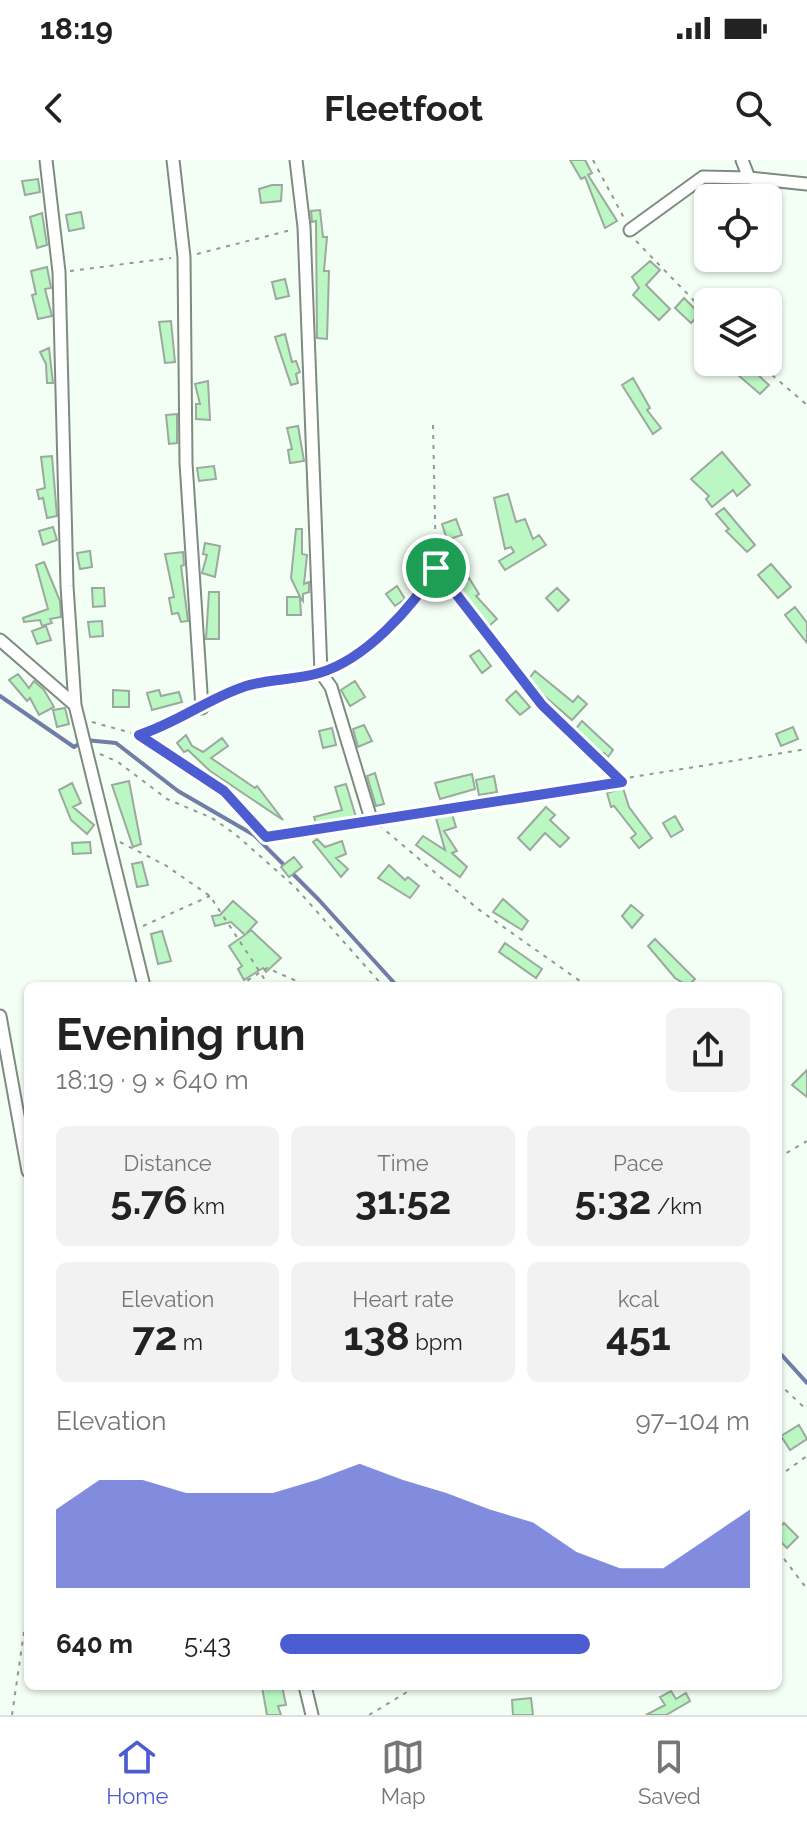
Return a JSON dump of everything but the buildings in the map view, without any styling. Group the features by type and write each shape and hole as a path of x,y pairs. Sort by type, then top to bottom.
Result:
{"street":[{"path":"46,160 59,272 67,586 75,705 143,982"},
{"path":"173,160 184,257 186,463 202,708"},
{"path":"296,160 304,227 321,673 331,687 371,819"},
{"path":"742,160 749,178"},
{"path":"630,230 703,177 807,184"},
{"path":"0,640 75,705"},
{"path":"0,1016 24,1146"},
{"path":"306,1690 312,1715"}],"path":[{"path":"593,160 637,243 694,301"},
{"path":"773,376 807,405"},
{"path":"139,735 246,686 321,673 351,657 418,599 436,568 433,425"},
{"path":"436,568 542,705 622,782"},
{"path":"80,718 139,735 224,791 266,837 622,782 807,749"},
{"path":"87,748 118,762 167,799 212,818 235,834 295,887 379,982"},
{"path":"371,819 478,909 581,982"},
{"path":"108,836 165,865 210,896 267,982"},
{"path":"131,931 210,896"},
{"path":"246,982 267,968 299,982"},
{"path":"782,1156 807,1141"},
{"path":"782,1387 807,1410"},
{"path":"782,1474 807,1456"},
{"path":"782,1556 807,1589"},
{"path":"12,1715 24,1632"},
{"path":"369,1715 410,1690"}],"waterway":[{"path":"0,696 74,747 85,740 116,743 178,791 254,835 319,900 393,982"},
{"path":"782,1355 807,1383"}],"route":[{"path":"436,568 542,705 622,782 266,837 224,791 139,735 166,726 246,686 321,673 351,657 418,599 436,568"}]}
